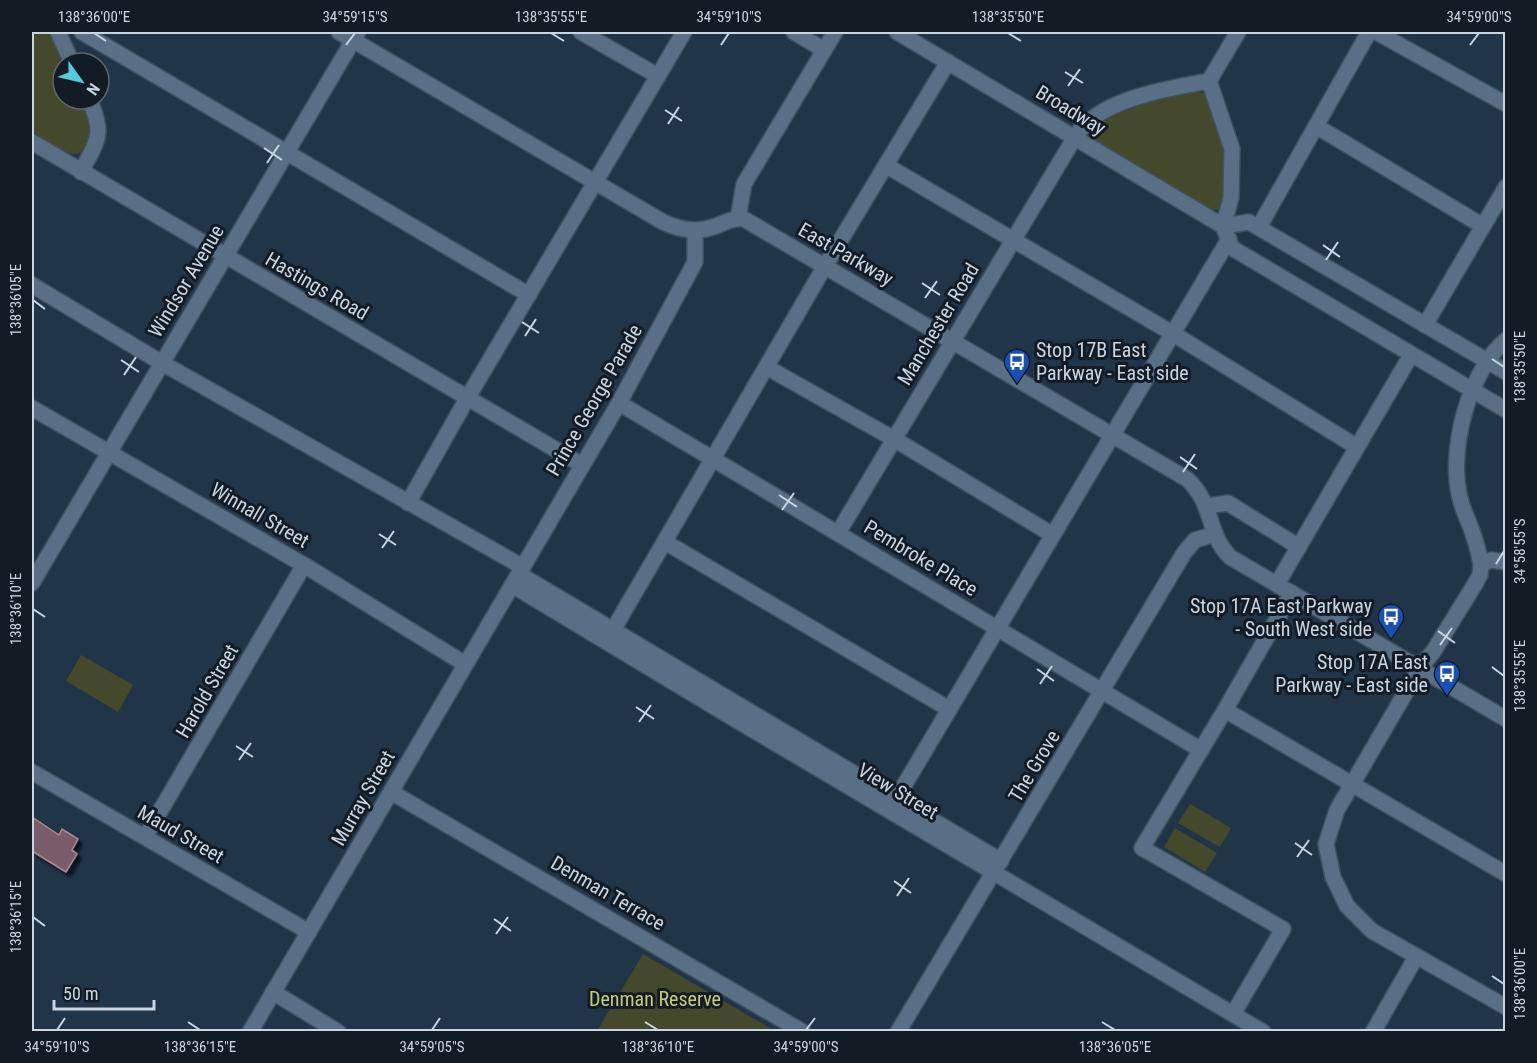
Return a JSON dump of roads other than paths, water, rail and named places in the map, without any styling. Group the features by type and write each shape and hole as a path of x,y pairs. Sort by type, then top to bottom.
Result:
{"street":[{"path":"58,32 67,51"},
{"path":"82,32 529,295"},
{"path":"339,32 356,36 663,222 673,227 695,230 715,227 738,218 744,184 835,32"},
{"path":"581,32 658,76"},
{"path":"408,502 684,32"},
{"path":"794,32 824,50"},
{"name":"Broadway","path":"897,32 1075,137 1226,232 1232,248 1506,410"},
{"path":"896,799 1172,333 1226,232 1231,198 1232,149 1209,81 1238,32"},
{"path":"1258,227 1369,32"},
{"path":"1376,32 1506,104"},
{"name":"Windsor Avenue","path":"32,583 356,36"},
{"path":"613,630 768,368 825,266 948,62"},
{"name":"Manchester Road","path":"838,533 1012,241 1075,137 1086,123 1137,95 1209,81"},
{"path":"81,172 99,132 98,118 95,111"},
{"path":"1316,126 1483,226"},
{"name":"Hastings Road","path":"32,142 582,465"},
{"path":"886,166 1172,333 1357,447"},
{"path":"1425,325 1506,187"},
{"name":"East Parkway","path":"738,218 756,226 953,340 1187,479 1202,496 1215,534 1230,557 1506,719"},
{"path":"1226,232 1249,222 1506,372"},
{"name":"Prince George Parade","path":"518,575 619,403 695,261 695,230"},
{"path":"32,285 162,363 408,502 518,575"},
{"path":"1506,340 1488,362 1467,398 1463,418 1457,473 1459,497 1475,537 1481,564 1480,575 1433,652 1420,668 1350,784 1337,810 1326,844 1333,877 1347,906 1372,931 1506,1007"},
{"path":"1277,584 1411,355"},
{"path":"768,368 894,439 1053,535"},
{"name":"Pembroke Place","path":"619,403 1201,750"},
{"name":"Winnall Street","path":"32,408 304,565 465,664"},
{"path":"1207,506 1228,503 1299,547"},
{"name":"The Grove","path":"898,1032 1184,553 1195,540 1215,534"},
{"path":"665,542 949,709"},
{"path":"1481,564 1491,560 1506,562"},
{"name":"Harold Street","path":"144,837 304,565"},
{"name":"View Street","path":"518,575 896,799 997,867"},
{"name":"View Street","path":"518,575 1263,1032"},
{"name":"Murray Street","path":"250,1032 518,575"},
{"path":"1233,1014 1283,929 1142,848 1292,593"},
{"path":"1225,710 1506,874"},
{"name":"Maud Street","path":"32,772 309,932"},
{"name":"Denman Terrace","path":"391,792 803,1032"},
{"path":"1373,1032 1416,957"},
{"path":"273,992 338,1032"}],"place":[{"name":"Stop 17B East Parkway - East side","path":"1017,385"},
{"name":"Stop 17A East Parkway - South West side","path":"1391,640"},
{"name":"Stop 17A East Parkway - East side","path":"1447,697"}],"park label":[{"name":"Denman Reserve","path":"655,999"}]}
